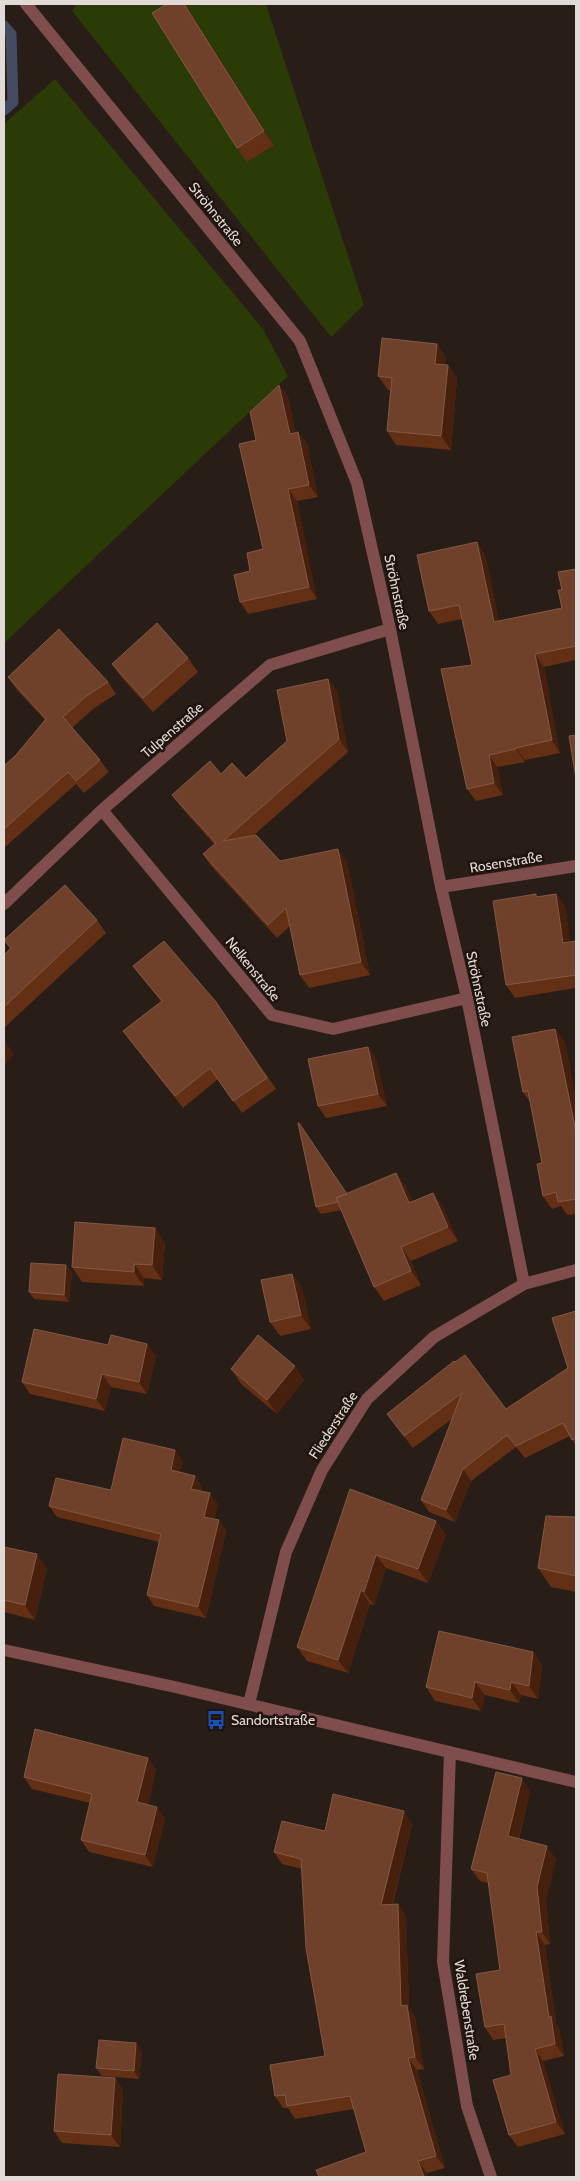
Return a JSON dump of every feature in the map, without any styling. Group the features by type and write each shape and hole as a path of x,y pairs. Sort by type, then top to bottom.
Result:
{"street":[{"name":"Ströhnstraße","path":"26,4 300,340 357,483 390,629 441,887 467,998 524,1284"},
{"name":"Tulpenstraße","path":"4,904 102,810 270,665 390,629"},
{"name":"Nelkenstraße","path":"102,810 272,1015 332,1029 467,998"},
{"name":"Rosenstraße","path":"441,887 576,866"},
{"name":"Fliederstraße","path":"249,1704 286,1552 322,1470 367,1399 434,1337 524,1284 576,1270"},
{"path":"4,1650 249,1704 576,1782"},
{"name":"Waldrebenstraße","path":"450,1752 443,1962 467,2106 491,2177"}],"green space":[{"path":"77,4 266,4 364,305 331,337 72,11"},
{"path":"55,79 263,329 288,376 4,643 4,124"}],"building":[{"path":"167,4 184,4 264,131 237,148 152,13"},
{"path":"382,338 437,344 435,364 448,365 441,436 387,431 392,378 378,376"},
{"path":"279,385 290,434 298,432 309,485 288,489 309,587 240,602 234,575 250,571 247,553 263,549 239,444 256,440 250,412"},
{"path":"477,542 494,622 562,608 558,590 562,590 558,572 576,569 576,646 535,654 552,740 489,755 494,783 467,789 441,669 472,665 459,605 429,611 417,555"},
{"path":"157,623 188,658 143,698 112,664"},
{"path":"59,629 108,682 85,697 63,717 100,760 76,781 68,772 4,829 4,766 16,755 46,719 8,677"},
{"path":"328,679 339,739 223,841 256,835 280,861 338,849 361,962 300,975 286,908 268,925 203,854 216,843 172,795 210,761 221,774 232,763 246,778 287,741 277,690"},
{"path":"576,735 576,779 569,736"},
{"path":"65,885 97,920 4,1007 4,955 11,948 4,940"},
{"path":"536,894 536,897 556,894 563,943 576,941 576,975 506,985 493,901"},
{"path":"164,941 216,1002 267,1078 233,1101 210,1068 175,1096 123,1031 162,1001 133,966"},
{"path":"555,1029 576,1132 576,1199 558,1202 556,1192 543,1196 537,1164 542,1163 528,1091 523,1092 512,1037"},
{"path":"368,1047 378,1094 318,1106 308,1059"},
{"path":"298,1123 347,1194 336,1198 338,1202 316,1207"},
{"path":"396,1173 409,1203 433,1193 448,1227 401,1247 411,1271 374,1287 336,1198"},
{"path":"75,1222 155,1228 152,1265 134,1264 134,1272 72,1267"},
{"path":"31,1263 66,1265 64,1295 29,1292"},
{"path":"292,1274 301,1315 270,1322 261,1280"},
{"path":"576,1311 576,1438 572,1440 563,1423 516,1446 507,1435 463,1469 446,1510 421,1500 462,1393 404,1436 387,1414 454,1361 465,1355 506,1409 568,1368 552,1318"},
{"path":"34,1329 108,1345 111,1335 147,1344 139,1382 102,1374 96,1399 22,1382"},
{"path":"258,1335 295,1366 267,1400 231,1369"},
{"path":"123,1438 175,1450 171,1470 195,1476 191,1489 210,1493 204,1517 219,1520 198,1607 147,1595 161,1534 49,1506 56,1478 111,1490"},
{"path":"350,1489 436,1521 418,1569 376,1555 364,1592 361,1590 338,1660 297,1647"},
{"path":"546,1516 576,1517 576,1576 538,1568"},
{"path":"4,1547 37,1554 25,1605 4,1600"},
{"path":"439,1631 533,1652 529,1686 511,1682 510,1690 475,1682 472,1698 426,1687"},
{"path":"35,1729 148,1758 137,1802 157,1807 145,1855 81,1840 92,1794 24,1777"},
{"path":"496,1772 522,1778 508,1836 547,1846 537,1887 542,1932 536,1932 555,2044 535,2049 556,2122 509,2135 493,2080 511,2075 504,2024 485,2027 476,1974 500,1970 487,1873 471,1869"},
{"path":"333,1794 404,1811 381,1905 398,1904 401,2006 407,2005 415,2057 408,2058 436,2156 418,2161 424,2177 319,2177 316,2170 366,2152 350,2096 287,2106 285,2095 275,2096 270,2065 325,2056 306,1948 301,1859 274,1852 282,1821 325,1831"},
{"path":"99,2040 136,2043 134,2071 96,2068"},
{"path":"58,2074 115,2078 111,2135 54,2131"}],"waterway":[{"path":"4,26 11,34 13,102 4,110"}],"place":[{"name":"Sandortstraße","path":"216,1720"}]}
